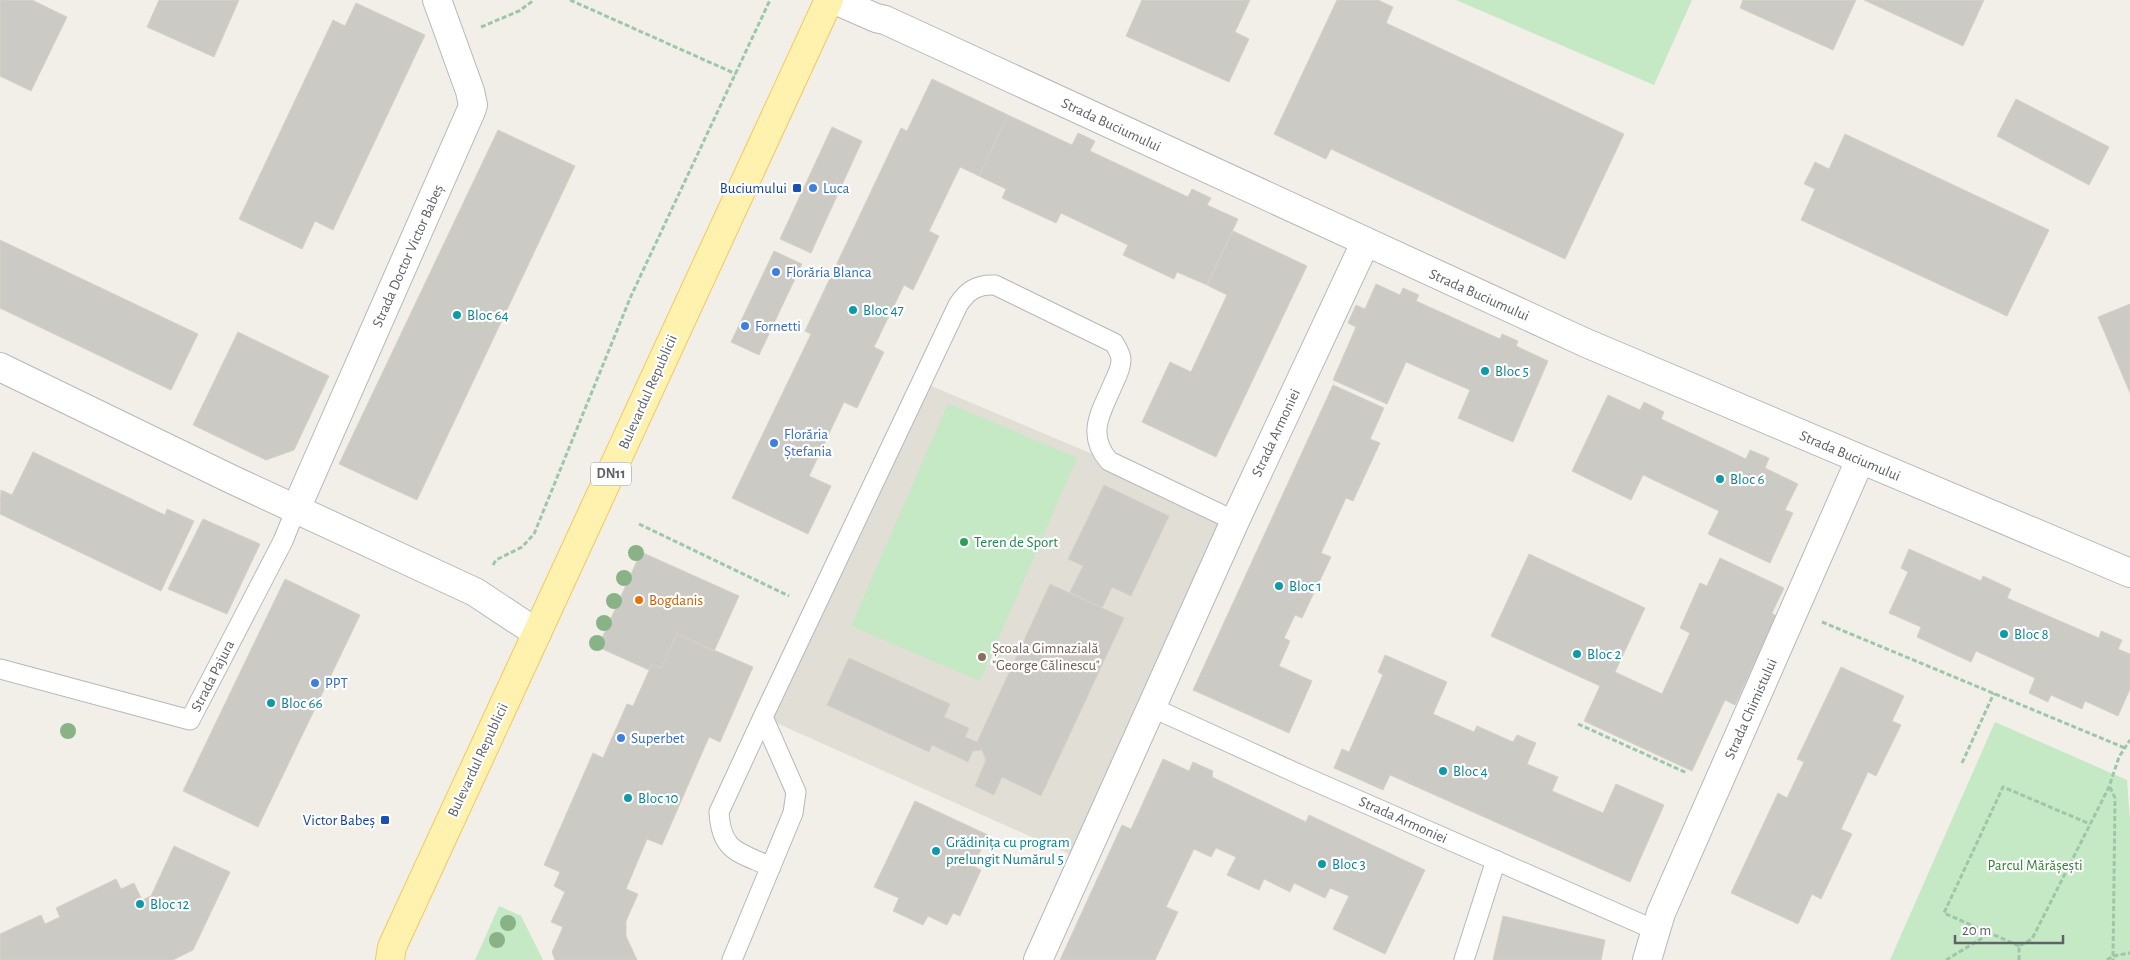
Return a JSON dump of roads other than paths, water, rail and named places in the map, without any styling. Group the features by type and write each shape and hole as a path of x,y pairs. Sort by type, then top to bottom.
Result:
{"main road":[{"name":"Bulevardul Republicii","path":"387,956 829,0"}],"street":[{"name":"Strada Doctor Victor Babeș","path":"296,508 472,111 473,105 470,91 437,0"},
{"name":"Strada Buciumului","path":"836,0 876,18 885,20 1365,243 1586,343 2130,573"},
{"name":"Strada Armoniei","path":"1038,960 1234,521 1365,243"},
{"path":"0,367 475,592 537,633"},
{"name":"Strada Chimistului","path":"1647,960 1655,930 1860,460"}],"lane":[{"path":"771,867 731,848 724,840 719,812 958,305 973,288 994,285 1114,342 1121,361 1118,373 1096,422 1096,434 1102,454 1108,461 1234,521"},
{"name":"Strada Pajura","path":"0,669 190,720 283,541 296,508"},
{"name":"Strada Armoniei","path":"1151,707 1655,930"},
{"path":"732,960 793,813 796,792 763,717"},
{"path":"1464,960 1496,860"}],"place":[{"name":"Buciumului","path":"797,188"},
{"name":"Luca","path":"813,188"},
{"name":"Florăria Blanca","path":"776,272"},
{"name":"Bloc 47","path":"853,310"},
{"name":"Bloc 64","path":"457,315"},
{"name":"Fornetti","path":"745,326"},
{"name":"Bloc 5","path":"1485,371"},
{"name":"Florăria Ștefania","path":"774,443"},
{"name":"Bloc 6","path":"1720,479"},
{"name":"Teren de Sport","path":"964,542"},
{"name":"Bloc 1","path":"1279,586"},
{"name":"Bogdanis","path":"639,600"},
{"name":"Bloc 8","path":"2004,634"},
{"name":"Bloc 2","path":"1577,654"},
{"name":"Școala Gimnazială \"George Călinescu\"","path":"982,657"},
{"name":"PPT","path":"315,683"},
{"name":"Bloc 66","path":"271,703"},
{"name":"Superbet","path":"621,738"},
{"name":"Bloc 4","path":"1443,771"},
{"name":"Bloc 10","path":"628,798"},
{"name":"Victor Babeș","path":"385,820"},
{"name":"Grădinița cu program prelungit Numărul 5","path":"936,851"},
{"name":"Bloc 3","path":"1322,864"},
{"name":"Bloc 12","path":"140,904"}],"park label":[{"name":"Parcul Mărășești","path":"2035,865"}]}
